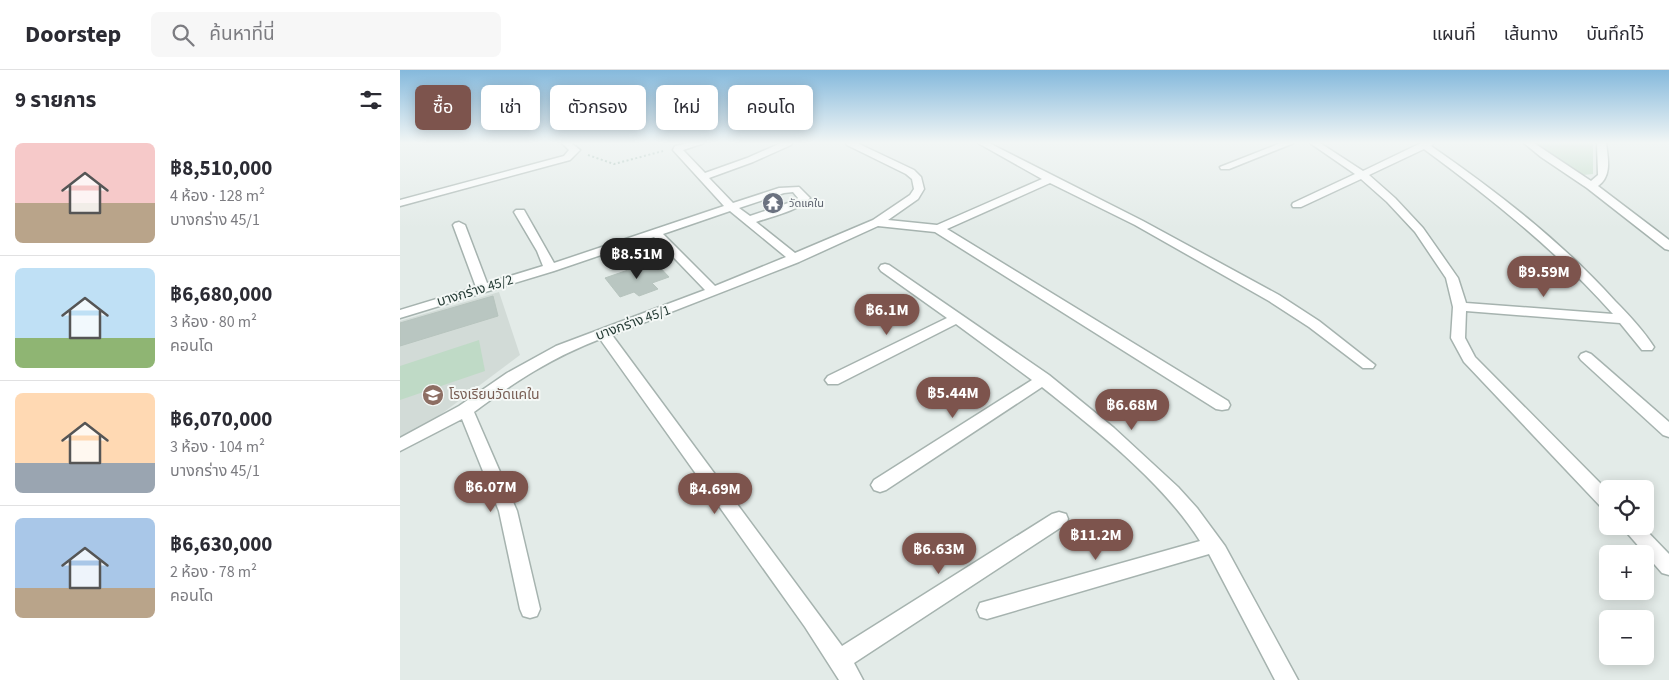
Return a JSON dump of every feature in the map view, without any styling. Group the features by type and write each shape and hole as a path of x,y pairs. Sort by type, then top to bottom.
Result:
{"street":[{"path":"400,203 519,171"},
{"path":"697,171 730,206 795,259"},
{"path":"702,177 716,171"},
{"name":"บางกร่าง 45/1","path":"400,445 465,410 512,376 561,349 714,292 795,259 877,222 914,197 919,189 919,183 916,177 909,171"},
{"path":"1036,171 1139,223 1274,298 1314,324 1368,365"},
{"path":"1357,171 1391,200 1419,230 1452,278 1460,307 1458,338 1469,359 1599,494"},
{"path":"1297,205 1367,171"},
{"path":"1464,171 1516,212 1564,254 1625,318 1647,348"},
{"path":"1569,171 1591,186 1669,246"},
{"path":"1591,186 1601,179 1603,171"},
{"path":"938,229 1050,179"},
{"name":"บางกร่าง 45/2","path":"400,314 550,268 730,206 789,189 795,189 805,198 798,203 747,221"},
{"path":"520,212 543,251 550,268"},
{"path":"877,222 938,229 1222,405"},
{"path":"459,226 483,289"},
{"path":"656,233 714,292"},
{"path":"885,268 955,319 1044,379 1108,430 1161,480 1190,512 1213,545 1287,680"},
{"path":"1460,307 1625,318"},
{"path":"833,380 955,319"},
{"path":"604,333 812,620 852,680"},
{"path":"1586,357 1669,431"},
{"path":"880,485 1044,379"},
{"path":"465,410 508,511 530,610"},
{"path":"838,661 1059,519"},
{"path":"1639,535 1669,567"},
{"path":"988,610 1213,545"}],"shaded area":[{"name":"โรงเรียนวัดแคใน","path":"499,292 520,355 412,436 400,441 400,321"}],"green space":[{"path":"1578,171 1593,171 1593,174 1583,175"},
{"path":"479,340 485,371 400,400 400,366"}],"building":[{"path":"654,261 669,277 652,283 658,289 639,296 634,292 620,297 605,278"},
{"path":"493,296 498,316 400,346 400,323"}],"place":[{"name":"วัดแคใน","path":"773,203"},
{"name":"โรงเรียนวัดแคใน","path":"433,395"}]}
